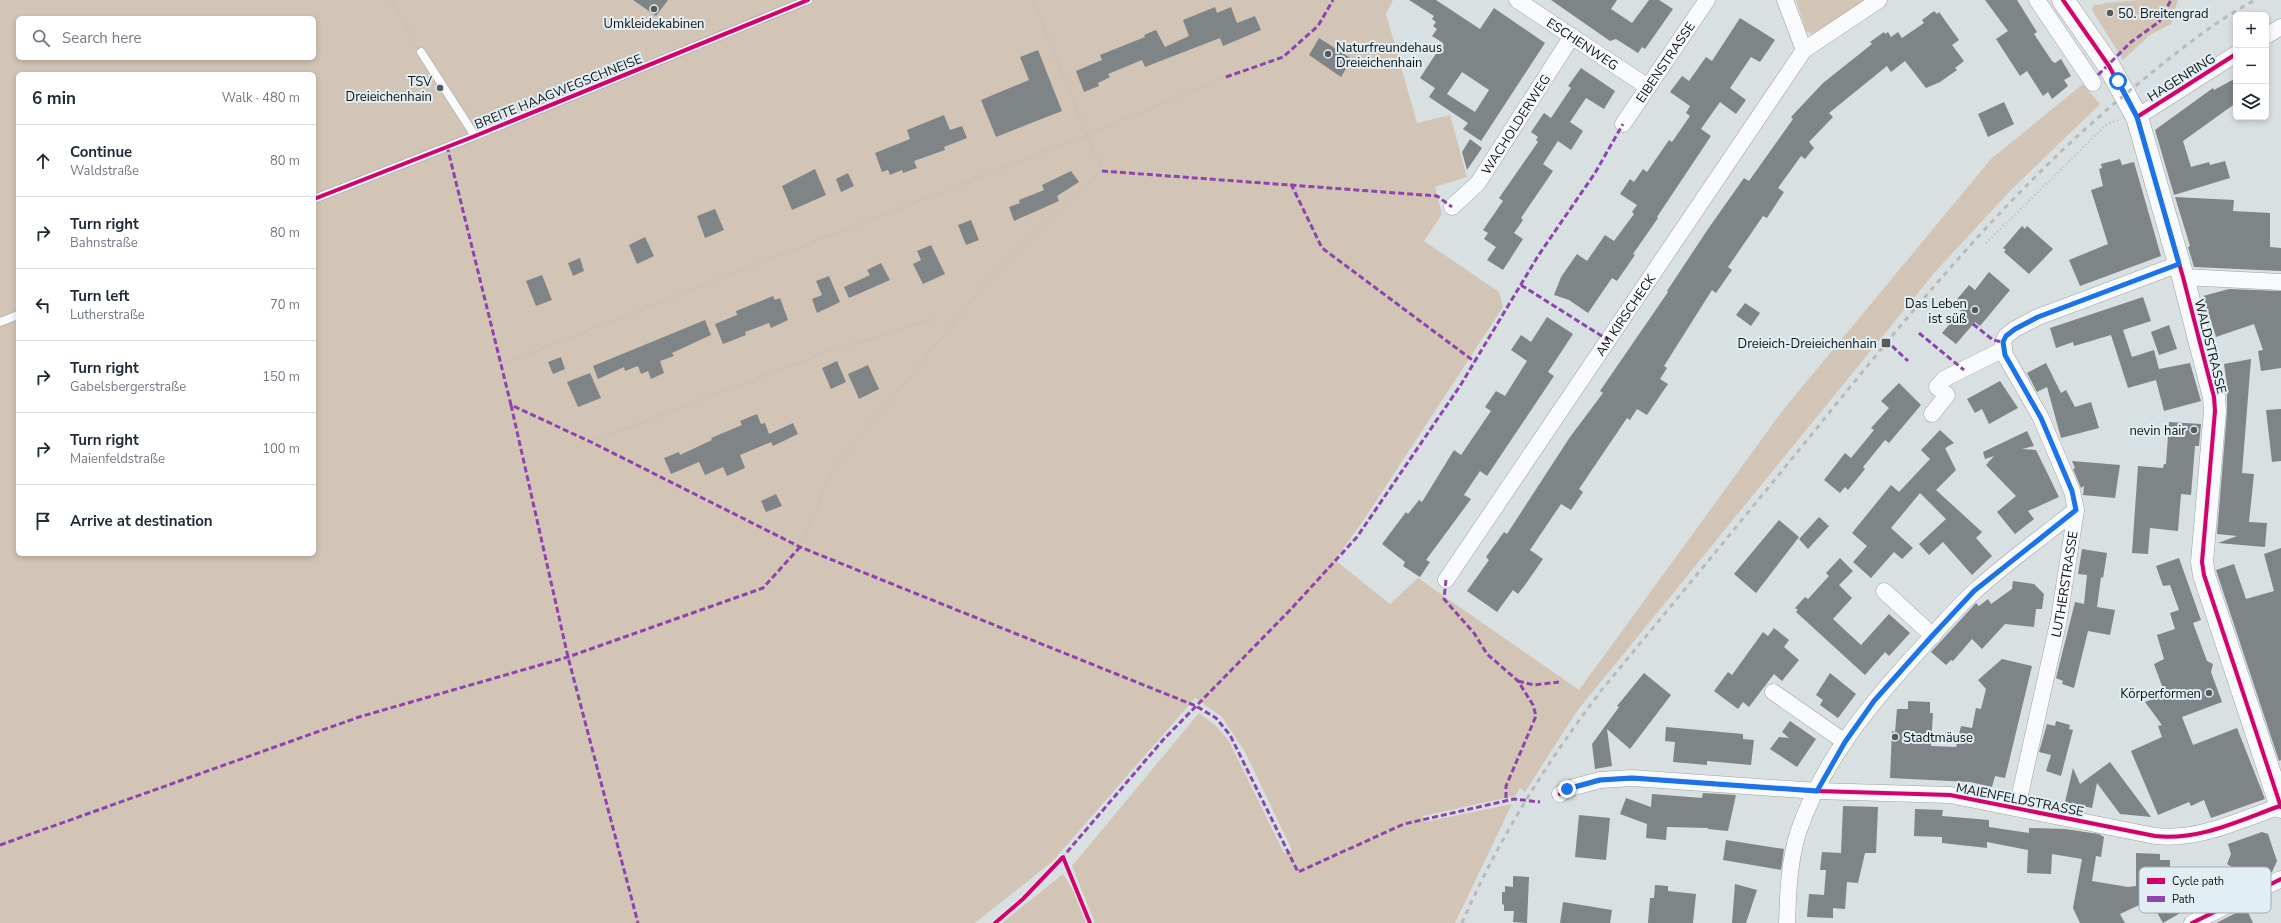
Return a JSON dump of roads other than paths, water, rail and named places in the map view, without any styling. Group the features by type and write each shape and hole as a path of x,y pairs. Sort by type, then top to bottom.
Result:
{"street":[{"name":"ESCHENWEG","path":"1517,0 1648,87"},
{"name":"EIBENSTRASSE","path":"1623,124 1708,0"},
{"path":"1785,0 1804,50"},
{"name":"AM KIRSCHECK","path":"1446,580 1804,50 1879,0"},
{"path":"2037,0 2093,83"},
{"name":"WALDSTRASSE","path":"2064,0 2109,66 2137,117 2181,271 2214,397 2215,411 2202,562 2204,575 2277,783 2281,806"},
{"path":"2269,34 2281,27"},
{"name":"WACHOLDERWEG","path":"1452,207 1478,183 1572,36"},
{"name":"HAGENRING","path":"2137,117 2233,56"},
{"path":"1932,414 1947,395 1937,387 1944,379 2004,349 2003,342 2006,336 2038,317 2181,271 2281,282"},
{"name":"LUTHERSTRASSE","path":"2004,349 2041,418 2073,495 2076,510 2059,619 2017,808"},
{"path":"1787,923 1793,855 1799,832 1817,791 1845,742 1874,701 1974,591 2076,510"},
{"path":"1884,591 1932,636"},
{"path":"1773,692 1845,742"},
{"name":"MAIENFELDSTRASSE","path":"1560,794 1567,789 1600,780 1632,778 1817,791 1950,795 2155,836 2176,838 2202,833 2281,806"},
{"path":"2271,884 2281,879"},
{"path":"2192,923 2212,913"}],"lane":[{"name":"BREITE HAAGWEGSCHNEISE","path":"316,198 475,136 808,0"},
{"path":"421,52 475,136"},
{"path":"0,322 16,316"}],"railway":[{"path":"1462,923 1476,892 1507,833 1542,775 1580,719 1600,692 1903,322 2019,193 2061,152 2161,65 2227,16 2255,0"}],"place":[{"name":"Umkleidekabinen","path":"654,9"},
{"name":"50. Breitengrad","path":"2110,13"},
{"name":"Naturfreundehaus Dreieichenhain","path":"1328,54"},
{"name":"TSV Dreieichenhain","path":"440,88"},
{"name":"Das Leben ist süß","path":"1975,310"},
{"name":"Dreieich-Dreieichenhain","path":"1886,343"},
{"name":"nevin hair","path":"2194,430"},
{"name":"Körperformen","path":"2209,693"},
{"name":"Stadtmäuse","path":"1895,737"}]}
